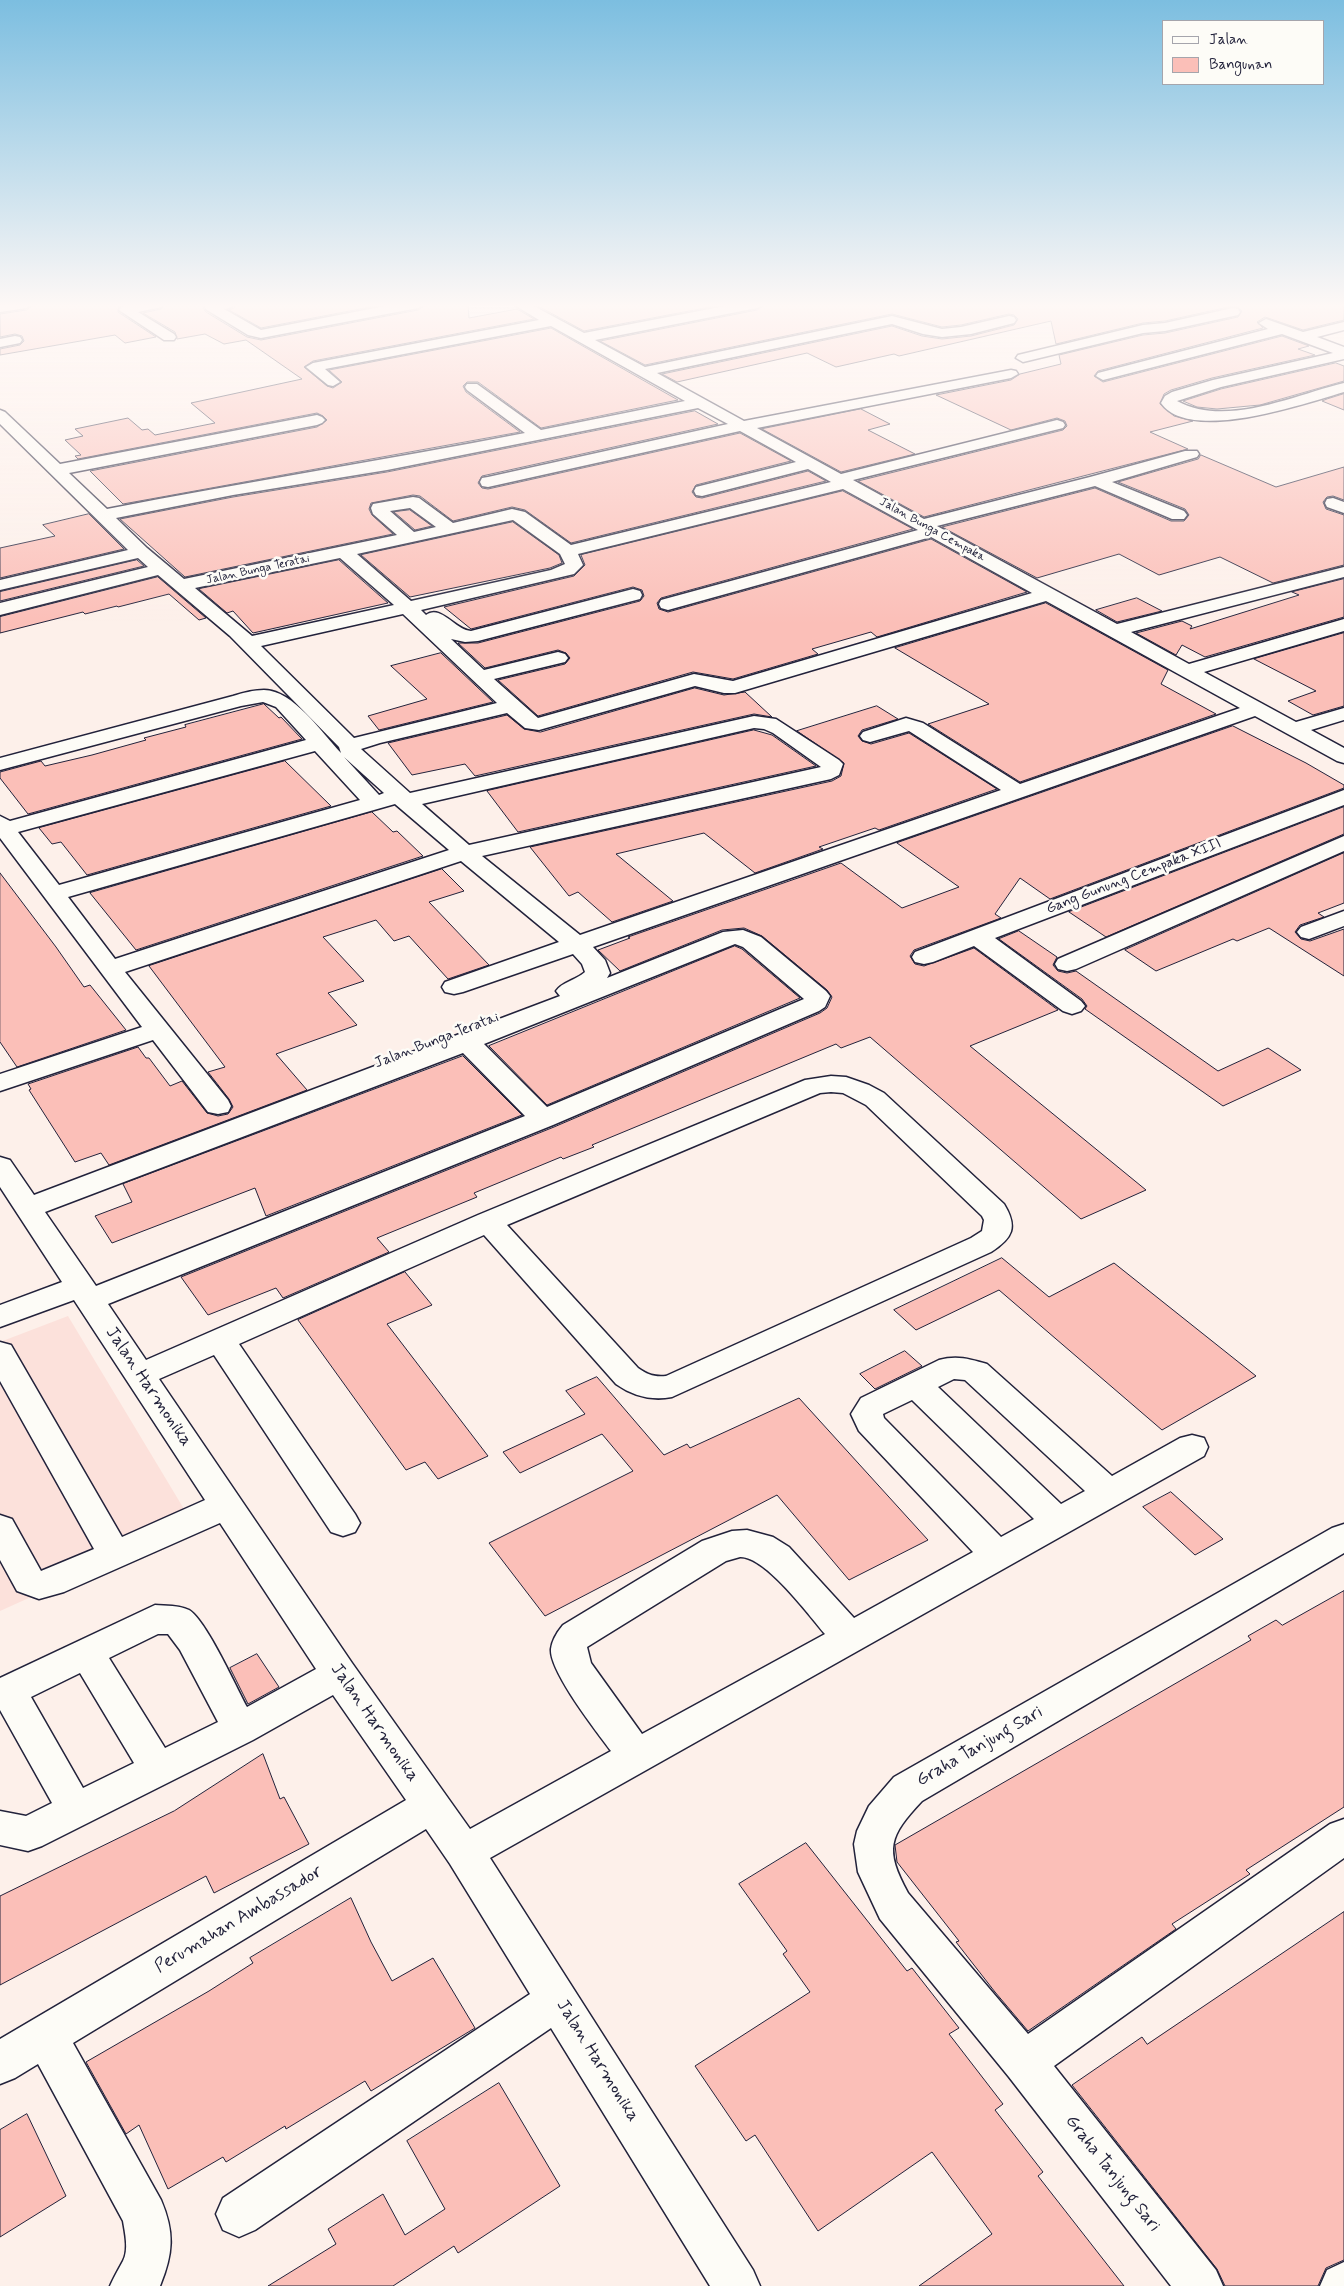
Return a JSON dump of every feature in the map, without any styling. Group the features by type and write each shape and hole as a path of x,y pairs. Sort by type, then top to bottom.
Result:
{"street":[{"path":"504,411 538,435"},
{"path":"104,515 233,490 361,469 660,411"},
{"name":"Jalan Bunga Cempaka","path":"713,411 1344,756"},
{"path":"488,482 742,426 821,411"},
{"path":"1183,411 1209,417 1259,411"},
{"path":"0,415 141,552 181,585"},
{"path":"57,470 317,420"},
{"path":"248,643 564,571 574,565 568,551 1057,426"},
{"path":"668,604 1191,454"},
{"path":"702,491 808,464"},
{"path":"1096,481 1178,515"},
{"path":"410,538 379,508 413,502 451,528"},
{"name":"Jalan Bunga Teratai","path":"181,585 410,538 512,514 517,515 568,551"},
{"path":"0,584 141,552"},
{"path":"344,552 411,605 460,637 471,637 632,596"},
{"path":"0,608 161,570"},
{"path":"1114,631 1344,572"},
{"name":"Jalan Bunga Teratai","path":"24,1202 581,986 595,977 597,969 577,944 463,853 401,798 350,750 350,746 248,643 181,585"},
{"path":"411,605 479,677 532,724 538,724 694,680 707,681 722,688 735,688 1048,594"},
{"path":"1187,671 1344,625"},
{"path":"479,677 558,658"},
{"path":"0,764 240,700 271,696 283,703 375,802"},
{"path":"350,746 374,738 511,706"},
{"path":"454,987 1256,709"},
{"path":"1294,729 1344,714"},
{"path":"54,894 375,802 754,722 769,723 832,764 831,770 823,774 463,853 110,969"},
{"path":"870,736 906,724 916,727 1017,791"},
{"path":"218,1106 110,969 2,826 320,743"},
{"name":"Gang Gunung Cempaka XIII","path":"924,957 1344,797"},
{"path":"1067,964 1344,843"},
{"path":"1309,932 1344,918"},
{"path":"0,1316 84,1293 543,1119 810,1006 816,1002 817,996 752,942 743,937 732,937 467,1042 24,1202"},
{"path":"977,937 1072,1006"},
{"path":"0,1083 158,1030"},
{"path":"467,1042 543,1119"},
{"path":"140,1375 488,1222 814,1086 828,1083 845,1083 875,1098 994,1211 998,1220 998,1230 992,1238 972,1249 672,1386 660,1389 638,1384 626,1376 488,1222"},
{"name":"Jalan Harmonika","path":"0,1166 339,1674 464,1852 737,2286"},
{"path":"219,1340 343,1523"},
{"path":"0,1353 114,1555"},
{"path":"997,1555 870,1423 867,1414 872,1406 950,1368 963,1368 976,1372 1110,1494"},
{"path":"916,1385 1058,1522"},
{"path":"464,1852 1192,1447"},
{"path":"0,1528 29,1581 39,1585 52,1582 227,1505"},
{"name":"Graha Tanjung Sari","path":"1200,2286 1024,2062 894,1906 879,1879 872,1853 876,1828 889,1808 908,1789 1344,1538"},
{"path":"636,1756 574,1669 568,1650 570,1642 576,1635 714,1551 731,1544 747,1542 763,1547 777,1557 851,1638"},
{"path":"76,1811 4,1693 155,1618 178,1621 194,1640 240,1729"},
{"path":"87,1653 158,1770"},
{"path":"0,1828 28,1834 240,1729 339,1674"},
{"name":"Perumahan Ambassador","path":"0,2063 432,1805"},
{"path":"1024,2062 1344,1836"},
{"path":"239,2214 558,1999"},
{"path":"46,2036 145,2216 149,2258 143,2275 133,2286"}],"shaded area":[{"path":"68,1316 193,1524 0,1611 0,1342"}],"building":[{"path":"200,411 491,411 520,432 123,504 90,471 317,427 327,420 317,413 78,459 75,456 81,455 65,440 83,436 75,429 128,418 142,430 148,429 155,435 215,423"},
{"path":"517,411 626,411 541,428"},
{"path":"695,411 718,424 482,476 478,483 482,488 488,489 740,433 791,461 696,485 692,492 696,497 702,498 808,471 826,481 571,543 525,510 512,507 453,521 420,496 413,495 371,503 369,509 372,515 393,534 185,577 120,519 233,497 387,472"},
{"path":"853,411 864,411 890,424 868,430 915,454 841,472 762,429"},
{"path":"970,411 1168,411 1174,416 1193,421 1150,432 1188,449 924,517 858,481 1063,430 1067,426 1065,421 1057,418 1011,430"},
{"path":"1201,455 1276,487 1344,467 1344,500 1333,496 1327,497 1323,502 1326,509 1344,515 1344,565 1273,583 1220,557 1159,575 1119,554 1037,578 942,527 1095,488 1171,521 1184,521 1189,515 1185,509 1118,482 1198,459"},
{"path":"843,491 913,529 661,598 657,603 659,609 668,612 931,539 1027,592 877,637 871,632 812,649 818,654 733,679 693,672 538,716 498,680 565,664 570,658 566,653 558,650 485,668 458,643 478,643 640,601 644,596 642,590 633,587 471,629 444,607 574,576 585,565 581,555"},
{"path":"410,510 432,526 415,530 394,512"},
{"path":"89,514 124,549 0,578 0,548 55,536 43,525"},
{"path":"513,522 559,555 562,563 550,568 410,597 361,555"},
{"path":"137,560 144,566 0,601 0,592"},
{"path":"339,560 388,603 253,633 233,611 227,613 199,589"},
{"path":"158,577 206,618 199,620 169,594 85,614 83,612 0,633 0,617"},
{"path":"1344,579 1344,617 1205,657 1182,645 1176,655 1136,633 1182,621 1192,626 1190,629 1299,595 1292,592"},
{"path":"1137,598 1162,611 1117,622 1096,610"},
{"path":"1046,603 1168,670 1161,684 1216,714 1020,782 928,724 989,704 895,648"},
{"path":"1344,633 1344,706 1313,715 1288,701 1316,691 1254,659"},
{"path":"441,653 493,702 379,730 368,716 427,699 391,666"},
{"path":"695,688 724,695 745,692 772,717 754,714 475,776 465,764 412,775 388,743 507,715 524,729 540,732"},
{"path":"264,704 279,718 281,717 302,739 28,814 0,778 0,772 41,761 45,766 92,755 146,740 144,738 186,727 185,725"},
{"path":"877,706 898,719 862,730 858,736 862,741 871,744 909,733 997,789 879,830 875,828 819,847 823,849 755,873 704,833 616,854 673,901 612,922 578,892 569,896 530,847 832,781 841,776 844,763 797,731"},
{"path":"1233,726 1306,763 1344,785 1344,788 1050,899 1020,878 995,914 1001,918 914,950 910,956 915,964 924,966 974,948 1058,1010 970,1046 1146,1190 1081,1219 870,1037 841,1048 836,1044 592,1145 594,1147 563,1159 561,1157 474,1193 477,1197 377,1238 389,1252 283,1298 276,1288 208,1315 181,1277 554,1127 820,1013 827,1008 832,997 827,990 762,936 744,928 722,930 620,971 598,950 630,938 628,937 841,863 902,908 959,887 897,843"},
{"path":"754,730 772,735 816,766 518,832 487,791"},
{"path":"285,761 331,806 87,875 61,842 52,844 39,828"},
{"path":"1344,807 1344,834 1106,937 1069,912"},
{"path":"372,812 393,832 397,831 423,856 136,950 90,893"},
{"path":"1344,853 1344,903 1318,913 1324,917 1300,925 1295,932 1301,939 1310,941 1344,929 1344,976 1269,928 1237,941 1233,939 1156,971 1125,950"},
{"path":"442,869 464,891 429,902 489,965 448,979 409,936 394,941 376,920 323,937 364,981 328,993 357,1025 276,1054 307,1090 109,1165 101,1153 75,1162 29,1090 31,1089 28,1084 138,1047 146,1058 149,1058 170,1086 182,1081 207,1113 218,1116 228,1114 233,1107 208,1072 225,1067 149,966"},
{"path":"0,873 84,987 90,985 126,1030 17,1067 0,1042"},
{"path":"1019,931 1057,957 1053,965 1058,971 1067,973 1076,971 1218,1071 1268,1048 1301,1070 1223,1106 1085,1009 1087,1006 1082,999 999,939"},
{"path":"735,946 742,949 800,998 547,1105 489,1046"},
{"path":"463,1056 522,1115 266,1216 255,1188 112,1243 95,1216 132,1202 123,1184"},
{"path":"1002,1258 1049,1297 1114,1263 1256,1376 1162,1430 999,1290 916,1330 894,1310"},
{"path":"405,1272 432,1305 387,1324 488,1456 438,1479 425,1462 406,1470 298,1320"},
{"path":"905,1351 922,1366 875,1389 860,1374"},
{"path":"597,1377 664,1455 687,1444 690,1448 799,1398 928,1540 849,1580 777,1495 545,1616 489,1543 633,1471 602,1434 520,1473 503,1452 585,1414 566,1391"},
{"path":"1171,1492 1223,1539 1195,1555 1143,1507"},
{"path":"1344,1591 1344,1807 1246,1870 1250,1874 1172,1924 1176,1929 1028,2031 956,1942 959,1941 897,1862 895,1845 1251,1640 1248,1636 1276,1620 1282,1625"},
{"path":"257,1654 279,1687 248,1704 230,1668"},
{"path":"263,1754 280,1799 284,1797 309,1844 214,1893 206,1876 0,1985 0,1896 174,1811"},
{"path":"806,1843 907,1971 912,1968 959,2028 949,2034 1003,2104 995,2110 1043,2172 1038,2176 1124,2286 919,2286 992,2234 932,2152 818,2231 755,2135 746,2141 695,2066 810,1992 783,1954 787,1951 739,1884"},
{"path":"351,1898 371,1942 392,1981 433,1958 475,2028 371,2091 365,2081 286,2129 285,2126 226,2162 223,2157 168,2189 139,2125 126,2134 86,2062 209,1991 253,1963 250,1958"},
{"path":"1344,1912 1344,2260 1326,2268 1318,2286 1225,2286 1217,2269 1072,2085 1142,2037 1147,2044"},
{"path":"499,2083 560,2186 458,2253 454,2246 393,2286 268,2286 336,2244 328,2229 383,2194 405,2235 445,2209 407,2141"},
{"path":"27,2114 66,2196 0,2237 0,2130"}]}
